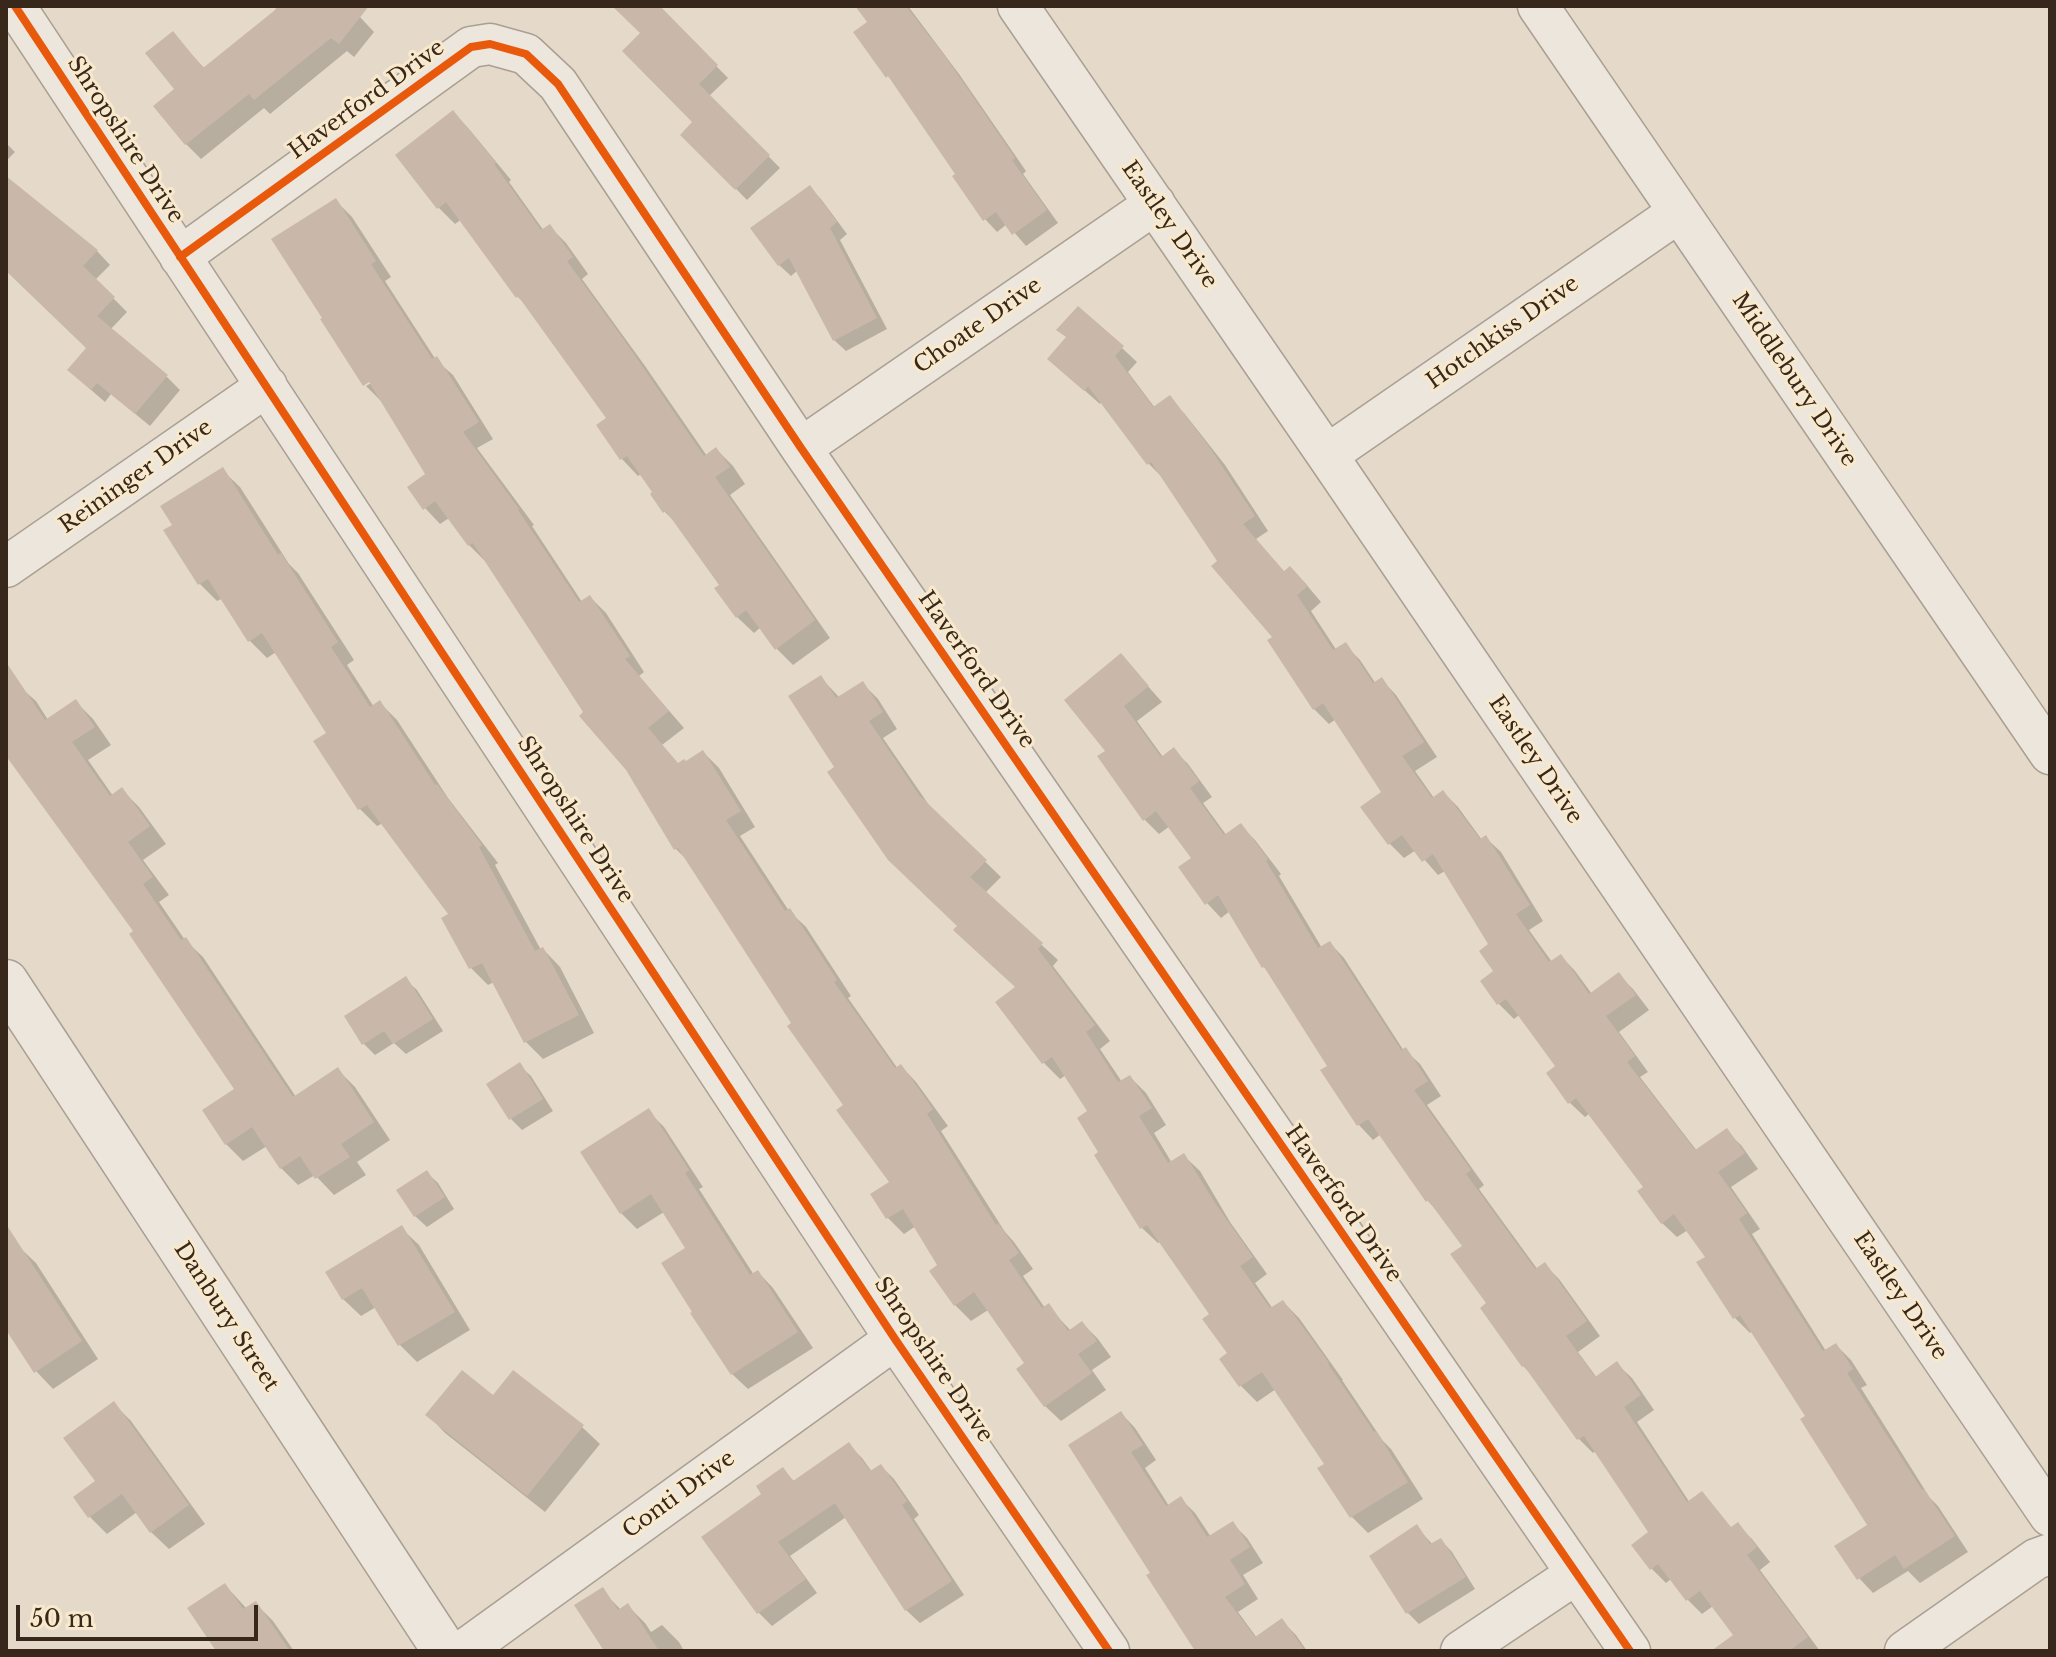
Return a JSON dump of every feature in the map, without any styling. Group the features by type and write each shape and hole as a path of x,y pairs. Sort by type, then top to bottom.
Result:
{"street":[{"name":"Shropshire Drive","path":"15,6 895,1339 1109,1651"},
{"name":"Eastley Drive","path":"1018,6 2050,1516"},
{"name":"Middlebury Drive","path":"1538,6 2050,754"},
{"name":"Haverford Drive","path":"180,257 471,47 490,44 526,54 558,84 801,448 1630,1651"},
{"name":"Choate Drive","path":"801,448 1155,204"},
{"name":"Hotchkiss Drive","path":"1327,455 1679,212"},
{"name":"Reininger Drive","path":"6,567 267,386"},
{"name":"Danbury Street","path":"6,982 445,1651"},
{"name":"Conti Drive","path":"463,1651 895,1339"},
{"path":"1905,1651 2036,1559 2050,1554"},
{"path":"1461,1651 1576,1574"}],"building":[{"path":"280,6 369,6 339,44 331,38 254,100 249,94 185,145 153,106 174,89 145,53 173,31 203,68"},
{"path":"612,6 660,6 718,65 699,84 770,155 735,190 680,135 692,122 622,51 640,33"},
{"path":"855,6 906,6 947,59 1047,210 1012,235 996,212 983,221 888,76 886,78 853,32 867,22"},
{"path":"453,110 496,163 541,230 550,224 573,257 567,261 704,456 716,447 730,467 715,477 815,620 775,650 746,610 736,618 714,588 719,585 666,511 663,513 627,456 620,460 596,425 606,418 446,202 437,209 395,155"},
{"path":"6,176 98,250 83,266 115,297 97,316 168,375 135,414 97,383 91,390 67,370 86,348 6,271"},
{"path":"810,185 837,222 830,228 877,318 833,341 789,258 778,266 750,228"},
{"path":"336,198 376,261 371,264 432,359 437,356 479,422 463,432 519,509 579,602 590,595 630,656 625,659 669,711 648,728 678,763 703,750 741,811 726,820 785,911 790,908 837,980 834,982 895,1068 901,1064 933,1109 927,1114 996,1225 998,1223 1019,1253 1009,1260 1042,1308 1049,1303 1068,1331 1082,1321 1097,1341 1078,1354 1092,1373 1044,1407 1016,1369 1024,1363 974,1292 954,1306 929,1271 937,1265 903,1209 886,1219 870,1194 889,1182 836,1110 843,1105 787,1026 791,1023 678,848 674,850 626,770 579,716 583,712 473,543 468,546 435,501 423,510 407,487 425,474 369,382 363,386 271,239"},
{"path":"1078,306 1124,346 1115,356 1153,407 1170,395 1210,448 1255,516 1243,524 1284,571 1290,566 1308,586 1297,595 1333,650 1346,642 1373,683 1382,677 1424,742 1402,756 1432,798 1443,790 1480,839 1486,835 1530,905 1516,914 1549,962 1561,954 1589,994 1619,972 1636,995 1606,1016 1635,1056 1627,1062 1695,1150 1727,1128 1745,1153 1718,1172 1747,1213 1739,1219 1823,1351 1836,1343 1853,1369 1847,1373 1955,1536 1904,1569 1895,1555 1857,1580 1834,1546 1867,1525 1800,1419 1805,1416 1740,1315 1733,1319 1696,1262 1705,1257 1674,1214 1661,1224 1637,1191 1643,1187 1576,1098 1568,1104 1546,1073 1555,1066 1506,999 1497,1005 1480,981 1493,971 1479,951 1488,944 1433,854 1422,862 1402,835 1388,845 1360,807 1381,792 1323,703 1313,710 1267,640 1272,637 1211,566 1217,561 1151,462 1147,465 1088,386 1084,391 1047,359 1066,337 1056,330"},
{"path":"223,467 338,642 331,647 370,707 380,700 435,785 482,845 479,847 535,951 543,947 579,1015 524,1043 482,963 469,969 441,918 448,914 367,805 358,810 313,741 326,733 262,633 248,642 208,579 198,585 163,530 172,525 160,506"},
{"path":"1121,653 1149,686 1124,706 1161,757 1174,747 1199,781 1190,788 1224,835 1241,823 1268,859 1266,861 1318,948 1330,941 1401,1050 1406,1047 1428,1081 1414,1090 1471,1170 1466,1174 1535,1269 1545,1262 1587,1321 1566,1336 1595,1377 1617,1361 1641,1395 1624,1407 1687,1502 1702,1491 1731,1527 1738,1522 1757,1547 1747,1555 1808,1637 1789,1651 1711,1651 1733,1635 1700,1591 1686,1601 1658,1564 1650,1570 1631,1545 1648,1532 1584,1436 1577,1440 1480,1308 1486,1303 1450,1254 1462,1246 1428,1200 1426,1202 1368,1119 1357,1126 1320,1070 1327,1066 1218,895 1205,905 1178,867 1191,858 1156,811 1143,821 1097,756 1105,751 1064,700"},
{"path":"6,662 45,720 76,699 95,727 72,742 110,796 122,787 150,826 128,842 153,877 143,884 181,940 186,937 293,1097 338,1067 374,1122 341,1144 350,1157 315,1179 300,1156 280,1169 252,1127 225,1145 202,1110 234,1089 129,934 133,931 6,756"},
{"path":"821,675 836,698 863,681 883,712 869,721 919,795 987,860 970,877 1043,943 1038,949 1095,1025 1086,1032 1118,1082 1130,1075 1152,1108 1139,1116 1168,1163 1184,1153 1253,1257 1240,1266 1270,1308 1283,1300 1376,1431 1408,1482 1350,1518 1317,1468 1324,1464 1262,1372 1239,1387 1219,1359 1227,1353 1202,1319 1209,1314 1147,1225 1140,1229 1094,1155 1098,1152 1077,1118 1087,1111 1052,1057 1042,1064 995,1002 1015,987 953,930 957,926 888,860 827,772 834,767 788,696"},
{"path":"406,976 433,1019 393,1044 384,1031 362,1045 344,1016"},
{"path":"520,1062 543,1099 509,1120 486,1084"},
{"path":"649,1108 689,1170 685,1173 750,1275 758,1270 798,1332 731,1375 661,1263 685,1248 651,1194 620,1214 580,1152"},
{"path":"427,1170 445,1197 414,1217 396,1190"},
{"path":"6,1224 82,1341 34,1373 6,1330"},
{"path":"402,1225 455,1312 398,1346 362,1288 342,1300 325,1272"},
{"path":"462,1370 493,1395 513,1370 584,1425 527,1496 425,1415"},
{"path":"114,1401 189,1505 150,1533 122,1494 88,1518 73,1497 95,1481 63,1438"},
{"path":"1121,1411 1143,1445 1131,1452 1166,1506 1181,1496 1207,1537 1233,1521 1250,1547 1230,1560 1245,1584 1225,1597 1255,1637 1282,1618 1305,1651 1195,1651 1146,1575 1150,1573 1068,1445"},
{"path":"849,1442 870,1471 881,1464 907,1501 902,1505 952,1581 905,1611 835,1503 778,1542 806,1579 757,1614 701,1537 761,1494 756,1486 783,1467 793,1481"},
{"path":"1417,1524 1430,1544 1441,1538 1466,1577 1406,1614 1369,1556"},
{"path":"225,1583 243,1609 256,1601 290,1651 216,1651 187,1608"},
{"path":"603,1587 618,1610 628,1603 659,1651 604,1651 574,1605"}],"cycle path":[{"path":"15,6 895,1339 1109,1651"},
{"path":"180,257 471,47 490,44 526,54 558,84 801,448 1630,1651"}]}
